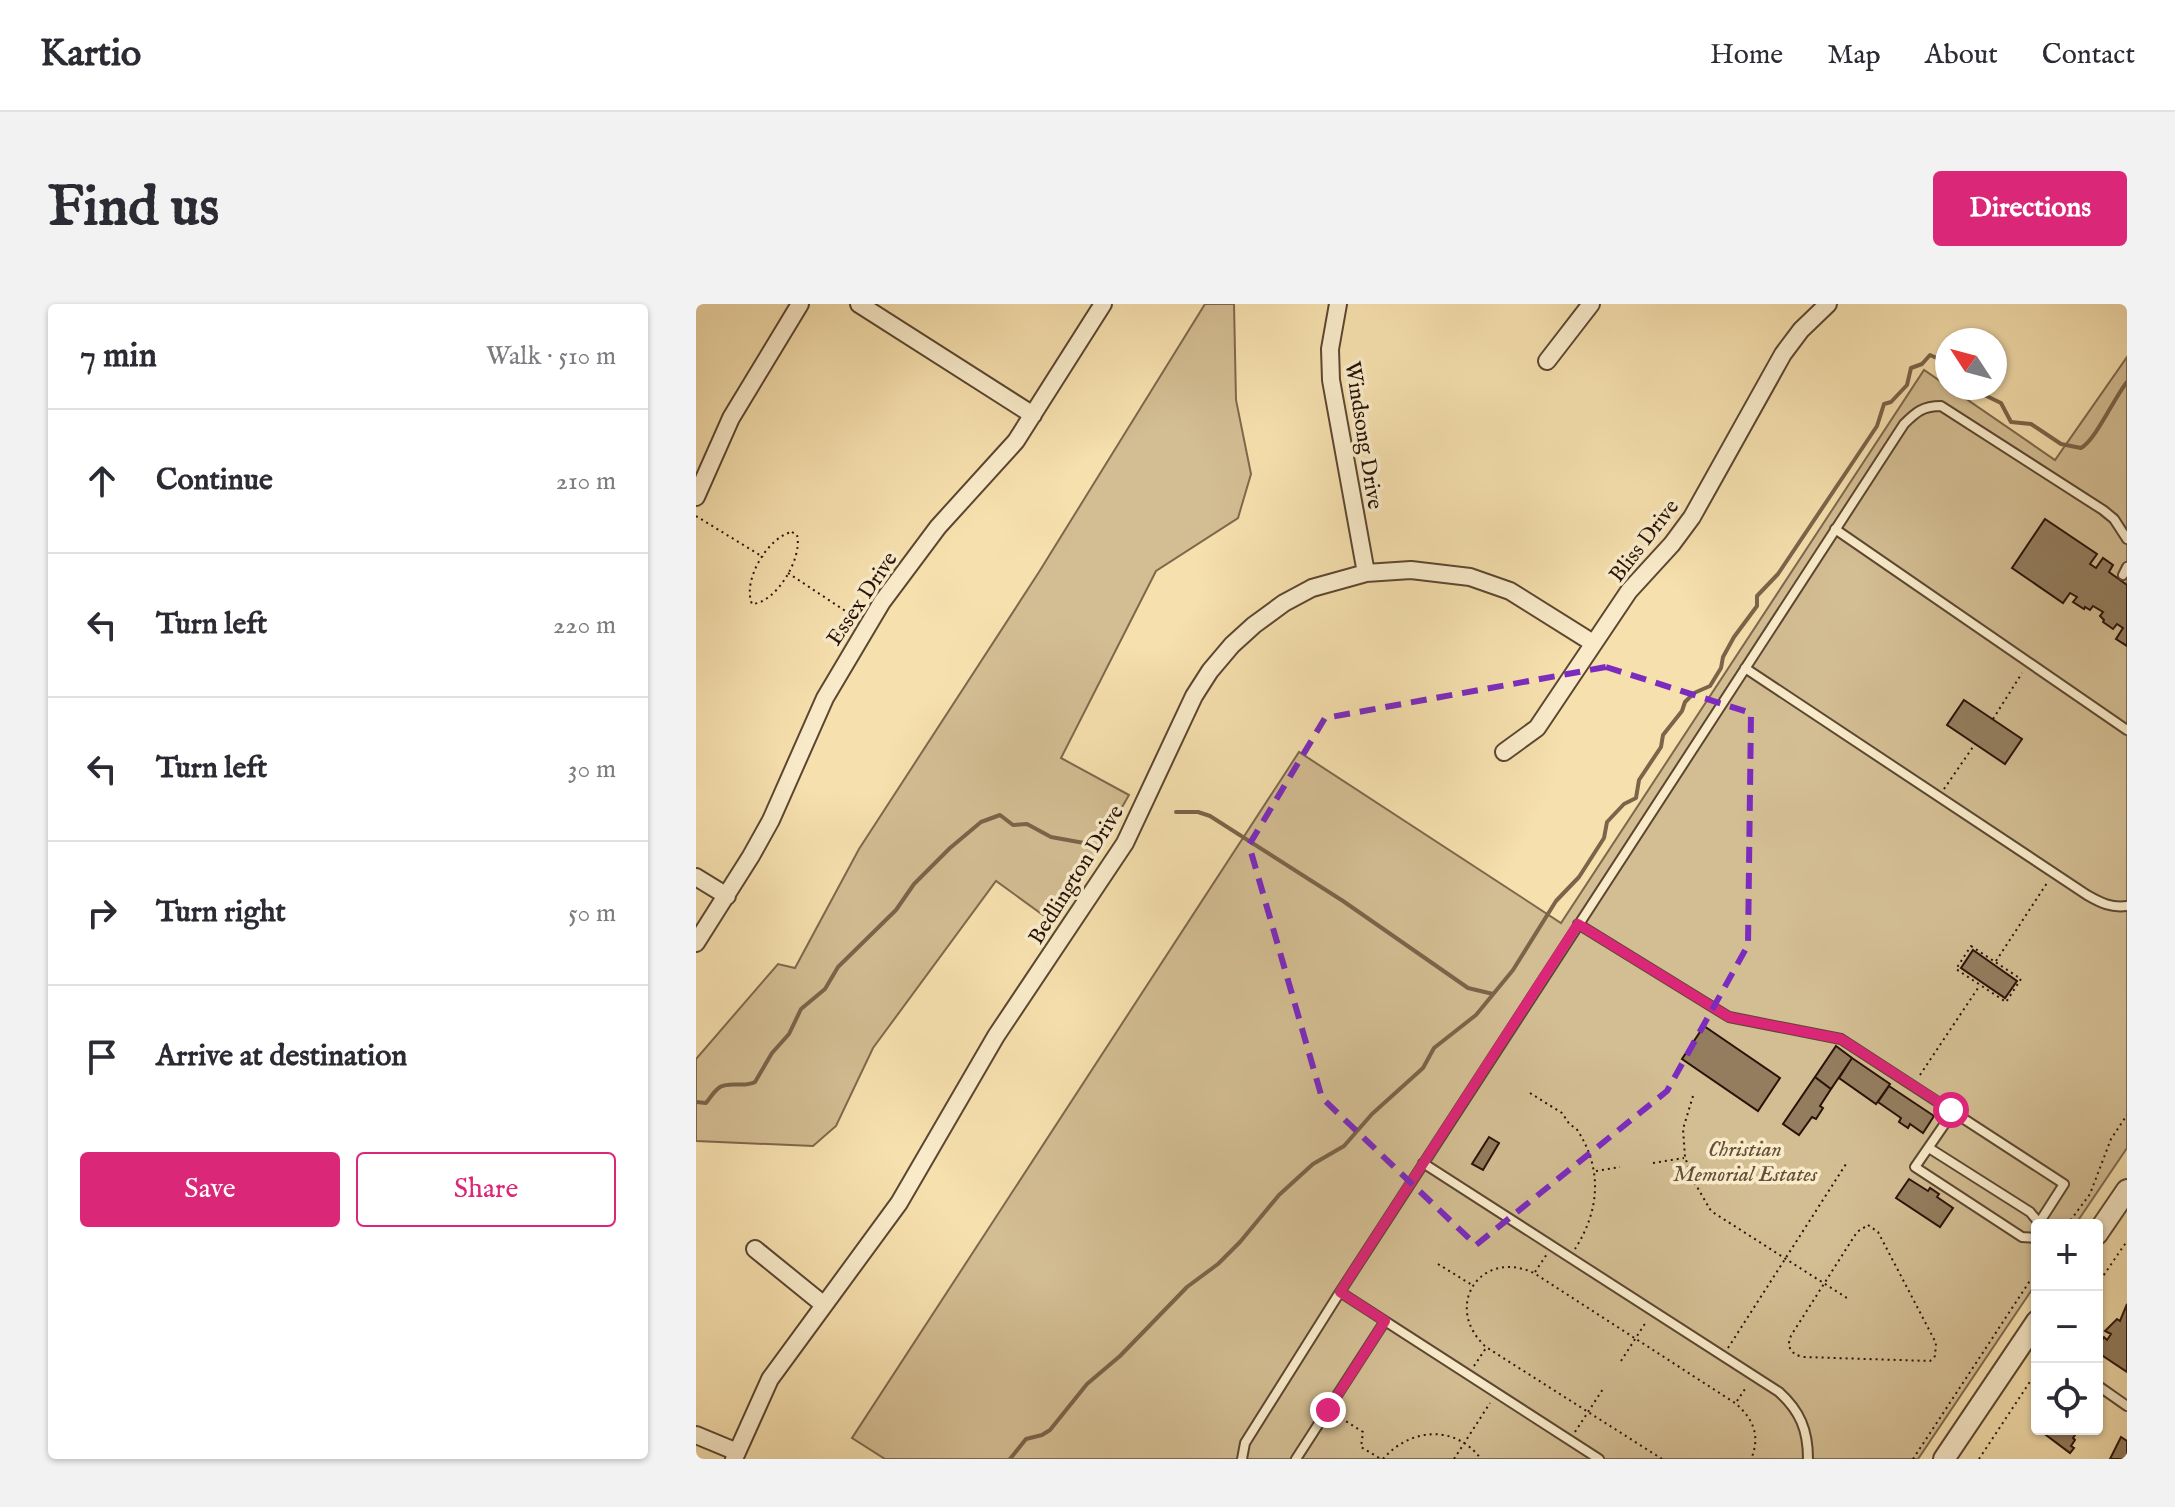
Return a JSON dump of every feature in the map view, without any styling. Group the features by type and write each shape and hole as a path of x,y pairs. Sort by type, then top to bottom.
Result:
{"street":[{"path":"696,497 745,391 800,304"},
{"path":"859,304 1033,415"},
{"name":"Essex Drive","path":"696,943 771,820 825,698 867,625 938,527 1016,441 1103,304"},
{"name":"Windsong Drive","path":"1338,304 1330,349 1331,380 1366,573"},
{"path":"1547,361 1591,304"},
{"name":"Bliss Drive","path":"1504,752 1537,728 1629,591 1692,517 1783,354 1801,330 1828,304"},
{"name":"Bedlington Drive","path":"736,1456 770,1379 899,1203 996,1036 1125,843 1194,696 1210,671 1254,625 1284,603 1312,588 1366,573 1411,570 1470,577 1510,591 1593,643"},
{"path":"696,877 727,896"},
{"path":"2103,1225 2127,1190"},
{"path":"755,1249 824,1305"},
{"path":"1944,1459 2031,1330"},
{"path":"696,1435 736,1456"}],"lane":[{"path":"1242,1459 1245,1443 1340,1292 1904,424 1918,410 1941,406 2103,510 2114,519 2127,539"},
{"path":"1835,529 2127,730"},
{"path":"1745,668 2101,903 2127,906"},
{"path":"1578,924 1729,1017 1841,1039 2064,1184 2043,1219"},
{"path":"1951,1110 1915,1167 2022,1237 2031,1238"},
{"path":"1929,1148 2030,1212 2036,1219"},
{"path":"1423,1163 1779,1392 1801,1417 1807,1432 1808,1459"},
{"path":"1340,1292 1599,1459"},
{"path":"1296,1459 1385,1321"},
{"path":"2103,1389 2127,1406"}],"path":[{"path":"696,516 763,557"},
{"path":"792,532 797,535 800,545 788,573 771,597 752,604 749,586 763,557 782,534 792,532"},
{"path":"788,573 867,625"},
{"path":"1993,719 2029,663"},
{"path":"1939,797 1975,744"},
{"path":"1995,962 2054,872"},
{"path":"1971,946 1995,962 2021,979 2006,1002 1956,969 1971,946"},
{"path":"1912,1086 1980,985"},
{"path":"1530,1093 1562,1113 1576,1128 1595,1172 1593,1212 1586,1232 1570,1257"},
{"path":"1693,1096 1683,1129 1685,1157 1693,1180 1711,1211 1850,1300"},
{"path":"2071,1219 2090,1194 2111,1139 2127,1115"},
{"path":"1653,1163 1685,1157"},
{"path":"1723,1356 1846,1164"},
{"path":"1595,1172 1620,1167"},
{"path":"1861,1227 1874,1227 1936,1343 1935,1356 1930,1361 1922,1362 1795,1355 1790,1349 1789,1338 1824,1284 1861,1227"},
{"path":"2103,1276 2127,1241"},
{"path":"1534,1273 1552,1246"},
{"path":"1438,1264 1473,1286"},
{"path":"1662,1459 1476,1338 1469,1326 1467,1298 1482,1275 1507,1265 1534,1273 1735,1403 1753,1423 1756,1437 1751,1459"},
{"path":"1913,1459 2031,1279"},
{"path":"1621,1361 1653,1311"},
{"path":"1468,1375 1486,1347"},
{"path":"1735,1403 1755,1376"},
{"path":"1979,1459 2031,1380"},
{"path":"1570,1440 1603,1389"},
{"path":"1454,1459 1497,1393"},
{"path":"1328,1410 1363,1432 1361,1447 1382,1459 1398,1443 1417,1435 1437,1433 1457,1438 1474,1449 1481,1459"}],"highlighted area":[{"path":"1606,667 1751,713 1748,945 1667,1091 1476,1245 1322,1098 1249,845 1325,718"}],"green space":[{"path":"1205,304 1234,304 1236,400 1251,474 1238,518 1156,571 1061,758 1129,795 1088,867 1050,920 996,881 873,1048 836,1126 813,1146 696,1141 696,1059 778,964 795,968 859,849 1039,572"},
{"name":"Christian Memorial Estates","path":"2127,357 2127,1148 2079,1219 2031,1219 2031,1291 1918,1459 885,1459 852,1438 1299,752 1561,923 1924,370 1935,378 1935,400 1968,400 2055,460"}],"building":[{"path":"2045,519 2097,554 2090,564 2096,568 2103,558 2113,565 2109,572 2127,585 2127,646 2116,639 2123,628 2117,624 2113,629 2103,622 2100,616 2103,612 2093,606 2090,610 2084,609 2073,602 2077,597 2070,593 2063,603 2012,568"},
{"path":"1964,700 2022,739 2005,764 1947,725"},
{"path":"1973,950 2017,981 2005,998 1961,968"},
{"path":"1704,1026 1780,1078 1758,1111 1682,1059"},
{"path":"1836,1046 1852,1058 1831,1089 1815,1077"},
{"path":"1852,1058 1890,1084 1876,1104 1839,1078"},
{"path":"1815,1077 1831,1089 1816,1119 1812,1117 1799,1135 1783,1124"},
{"path":"1889,1086 1934,1116 1923,1133 1910,1124 1908,1128 1899,1122 1901,1118 1878,1102"},
{"path":"1489,1137 1499,1143 1483,1170 1472,1164"},
{"path":"1909,1179 1928,1191 1930,1188 1953,1208 1940,1227 1896,1198"},
{"path":"2127,1304 2127,1372 2103,1356 2103,1339 2107,1340 2111,1334 2105,1331 2117,1319 2120,1321"},
{"path":"2046,1435 2075,1435 2071,1446 2074,1448 2070,1453"},
{"path":"2121,1437 2127,1441 2127,1459 2110,1459"}],"waterway":[{"path":"1010,1459 1026,1439 1050,1430 1087,1384 1120,1356 1187,1287 1218,1264 1279,1195 1313,1164 1344,1146 1372,1114 1423,1068 1434,1048 1476,1015 1513,970 1556,901 1579,877 1604,838 1607,822 1624,804 1636,798 1639,780 1661,747 1663,735 1682,711 1685,702 1694,693 1710,686 1734,637 1757,606 1757,596 1778,574 1877,426 1884,404 1891,402 1907,385 1911,368 1922,364 1930,355 1935,357"},
{"path":"1995,400 2001,403 2011,422 2031,424 2061,444 2081,448 2092,437 2127,382"},
{"path":"1176,812 1198,812 1210,816 1343,901 1468,988 1493,994"},
{"path":"696,1102 706,1103 724,1085 755,1082 772,1053 789,1034 801,1009 825,989 838,967 896,910 914,884 981,822 1000,815 1013,825 1027,824 1051,837 1095,845"}],"route":[{"path":"1328,1410 1385,1321 1340,1292 1578,924 1729,1017 1841,1039 1951,1110"}]}
